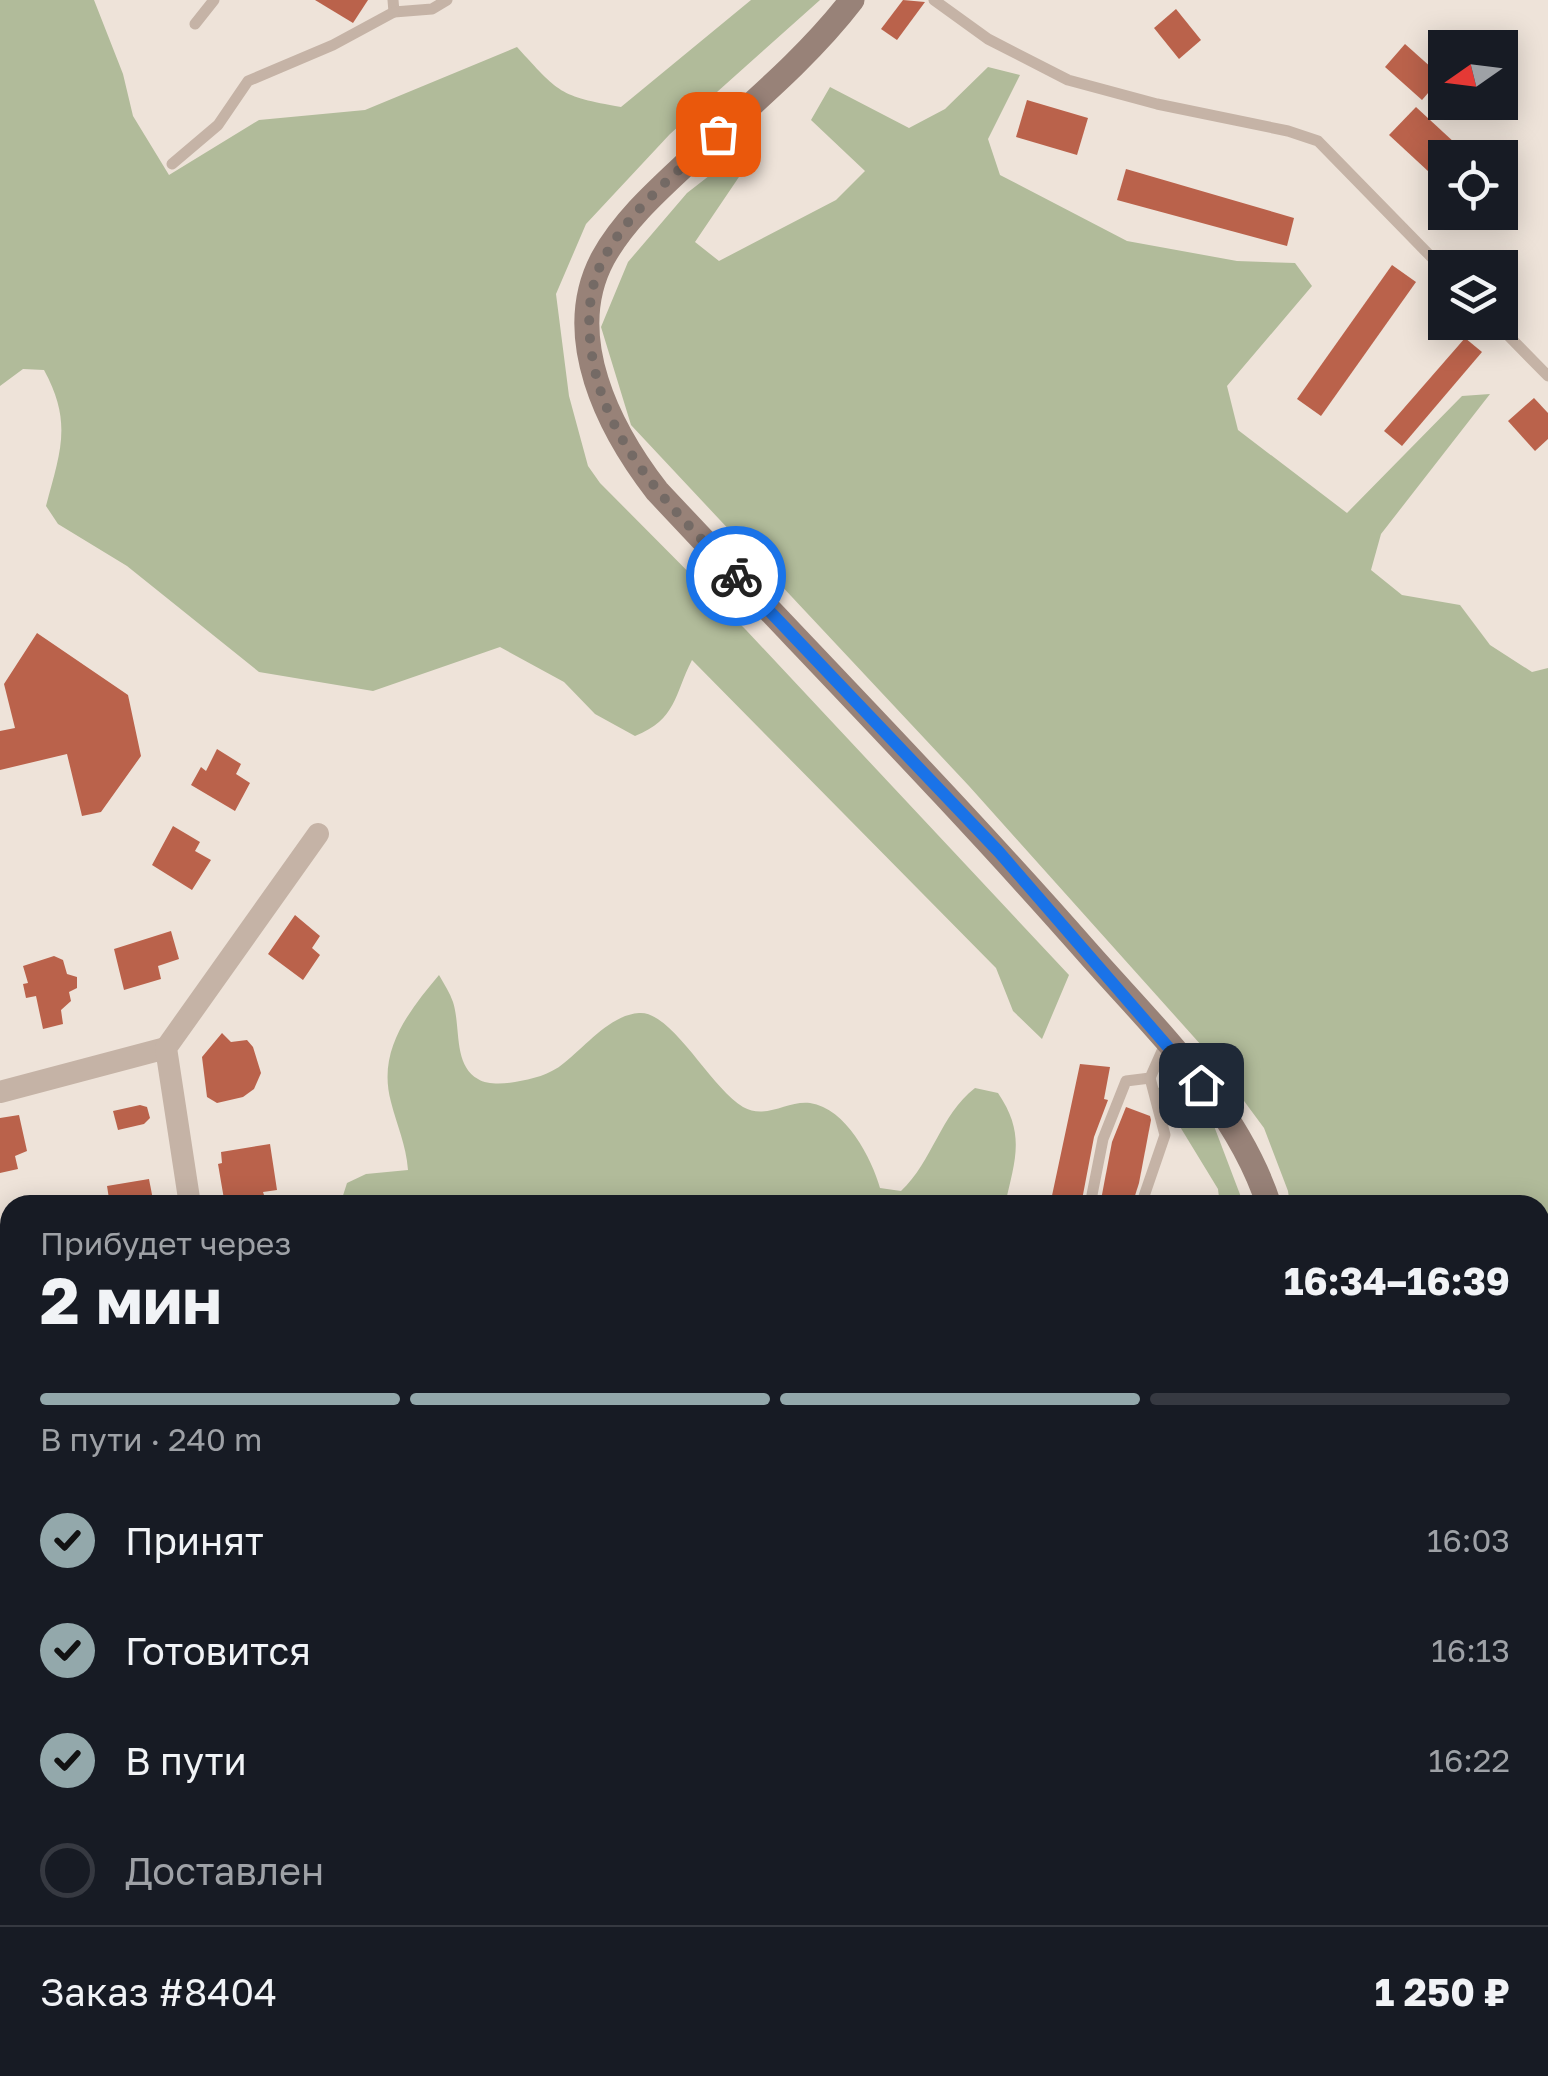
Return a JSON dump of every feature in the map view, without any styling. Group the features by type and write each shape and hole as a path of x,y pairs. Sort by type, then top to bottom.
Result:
{"main road":[{"path":"852,0 816,42 662,187 616,239 599,268 590,301 589,332 596,378 621,441 657,491 999,852 1166,1042 1228,1121 1265,1195"}],"street":[{"path":"0,1092 166,1048 318,834"},
{"path":"166,1048 188,1195"}],"lane":[{"path":"195,24 214,0"},
{"path":"172,164 218,125 248,81 332,45 393,6 432,9 447,0"},
{"path":"934,0 988,39 1068,80 1318,141 1428,254"},
{"path":"1513,340 1548,376"},
{"path":"1144,1195 1164,1135 1150,1078 1166,1042"},
{"path":"1092,1195 1103,1139 1126,1081 1150,1078"}],"green space":[{"path":"0,0 94,0 123,74 133,116 169,175 259,120 365,110 517,47 562,90 621,107 751,0 820,0 670,134 586,224 556,294 569,396 588,466 600,483 746,630 1069,975 1042,1039 1013,1011 996,968 692,660 667,714 635,736 595,714 564,682 500,647 373,691 259,672 127,566 58,524 46,506 61,438 59,406 53,389 44,370 23,369 0,386"},
{"path":"988,67 1020,75 988,139 1000,175 1127,241 1237,261 1295,263 1312,286 1227,386 1238,430 1347,513 1462,396 1490,394 1381,534 1371,570 1402,595 1460,605 1490,645 1532,672 1548,668 1548,1195 1289,1195 1264,1128 1210,1055 969,786 631,425 601,327 628,262 687,193 736,155 743,171 695,242 719,261 836,200 865,171 811,120 830,87 909,128 945,109"},
{"path":"439,975 453,1002 465,1065 482,1081 496,1084 547,1073 618,1019 639,1013 651,1015 677,1036 743,1107 769,1111 810,1103 835,1114 856,1136 880,1188 901,1191 921,1166 953,1111 975,1088 998,1093 1015,1135 1015,1161 1007,1195 343,1195 347,1183 366,1174 408,1170 391,1102 388,1066 398,1033"},
{"path":"1176,1074 1214,1126 1240,1195 1219,1195 1157,1089"}],"building":[{"path":"315,0 368,0 353,23"},
{"path":"903,0 925,2 897,40 881,29"},
{"path":"1176,9 1201,40 1179,59 1154,28"},
{"path":"1405,44 1428,65 1428,93 1422,100 1385,67"},
{"path":"1027,100 1088,118 1077,155 1016,137"},
{"path":"1416,107 1452,140 1428,140 1428,171 1389,135"},
{"path":"1126,169 1294,218 1287,246 1117,200"},
{"path":"1392,265 1416,282 1321,416 1297,399"},
{"path":"1463,340 1482,352 1402,446 1384,431"},
{"path":"1534,398 1548,413 1548,439 1535,451 1508,421"},
{"path":"37,633 128,695 141,756 101,812 82,816 67,754 0,770 0,731 15,728 4,684"},
{"path":"217,749 241,764 236,774 250,783 235,811 191,785 201,767 206,771"},
{"path":"173,826 200,842 195,851 211,860 192,890 152,865"},
{"path":"295,915 320,936 312,948 320,955 303,980 268,954"},
{"path":"171,931 179,959 158,966 161,979 124,990 114,949"},
{"path":"54,956 63,960 67,974 77,977 77,988 69,992 71,1001 61,1010 63,1024 43,1029 36,996 26,998 23,984 28,983 23,966"},
{"path":"222,1033 231,1042 247,1040 261,1073 254,1089 243,1097 217,1103 207,1097 202,1057"},
{"path":"1080,1064 1110,1067 1104,1099 1108,1100 1094,1137 1083,1195 1052,1195"},
{"path":"147,1107 150,1118 144,1124 118,1130 113,1111"},
{"path":"1126,1107 1150,1116 1135,1195 1102,1195 1112,1142"},
{"path":"19,1115 27,1151 15,1156 18,1169 0,1173 0,1118"},
{"path":"270,1144 277,1190 263,1192 264,1195 223,1195 218,1164 222,1163 221,1152"},
{"path":"149,1179 152,1195 108,1195 107,1186"}],"way so far":[{"path":"718,134 630,220 604,258 593,284 589,332 596,378 621,441 657,491 736,576"}],"route":[{"path":"736,576 999,852 1201,1085"}]}
